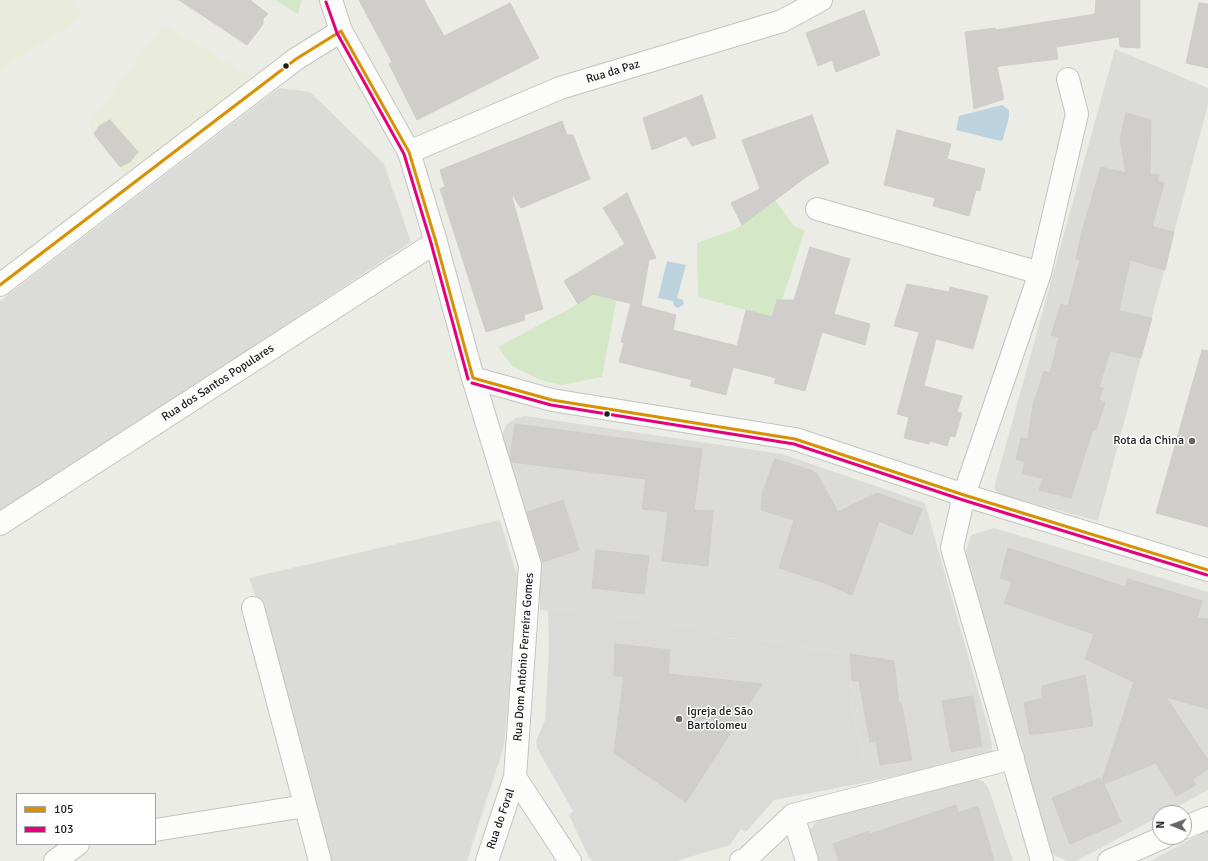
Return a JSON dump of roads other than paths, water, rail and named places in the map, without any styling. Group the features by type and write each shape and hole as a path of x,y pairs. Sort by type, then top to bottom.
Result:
{"street":[{"name":"Rua Dom António Ferreira Gomes","path":"331,0 341,31 409,152 436,242 473,378 530,565 515,777"},
{"name":"Rua da Paz","path":"409,152 560,88 782,21 820,0"},
{"path":"0,285 296,60 341,31"},
{"path":"1042,861 952,548 964,495 1040,273 1077,114 1068,80"},
{"path":"817,209 1040,273"},
{"name":"Rua dos Santos Populares","path":"0,524 436,242"},
{"path":"473,378 552,400 795,439 964,495 1208,570"},
{"path":"253,608 320,861"},
{"path":"741,861 745,860 793,815 1013,758"},
{"path":"515,777 570,861"},
{"name":"Rua do Foral","path":"487,861 515,777"},
{"path":"156,830 305,806"},
{"path":"793,815 807,861"},
{"path":"1192,825 1208,818"},
{"path":"1109,861 1152,842"},
{"path":"56,861 77,845"}],"water":[{"path":"1002,105 1009,110 1009,117 1003,139 1001,141 956,130 959,116"},
{"path":"667,261 686,265 677,298 683,300 684,304 678,308 674,306 673,301 658,298"}],"place":[{"name":"Rota da China","path":"1192,441"},
{"name":"Igreja de São Bartolomeu","path":"679,719"}]}
